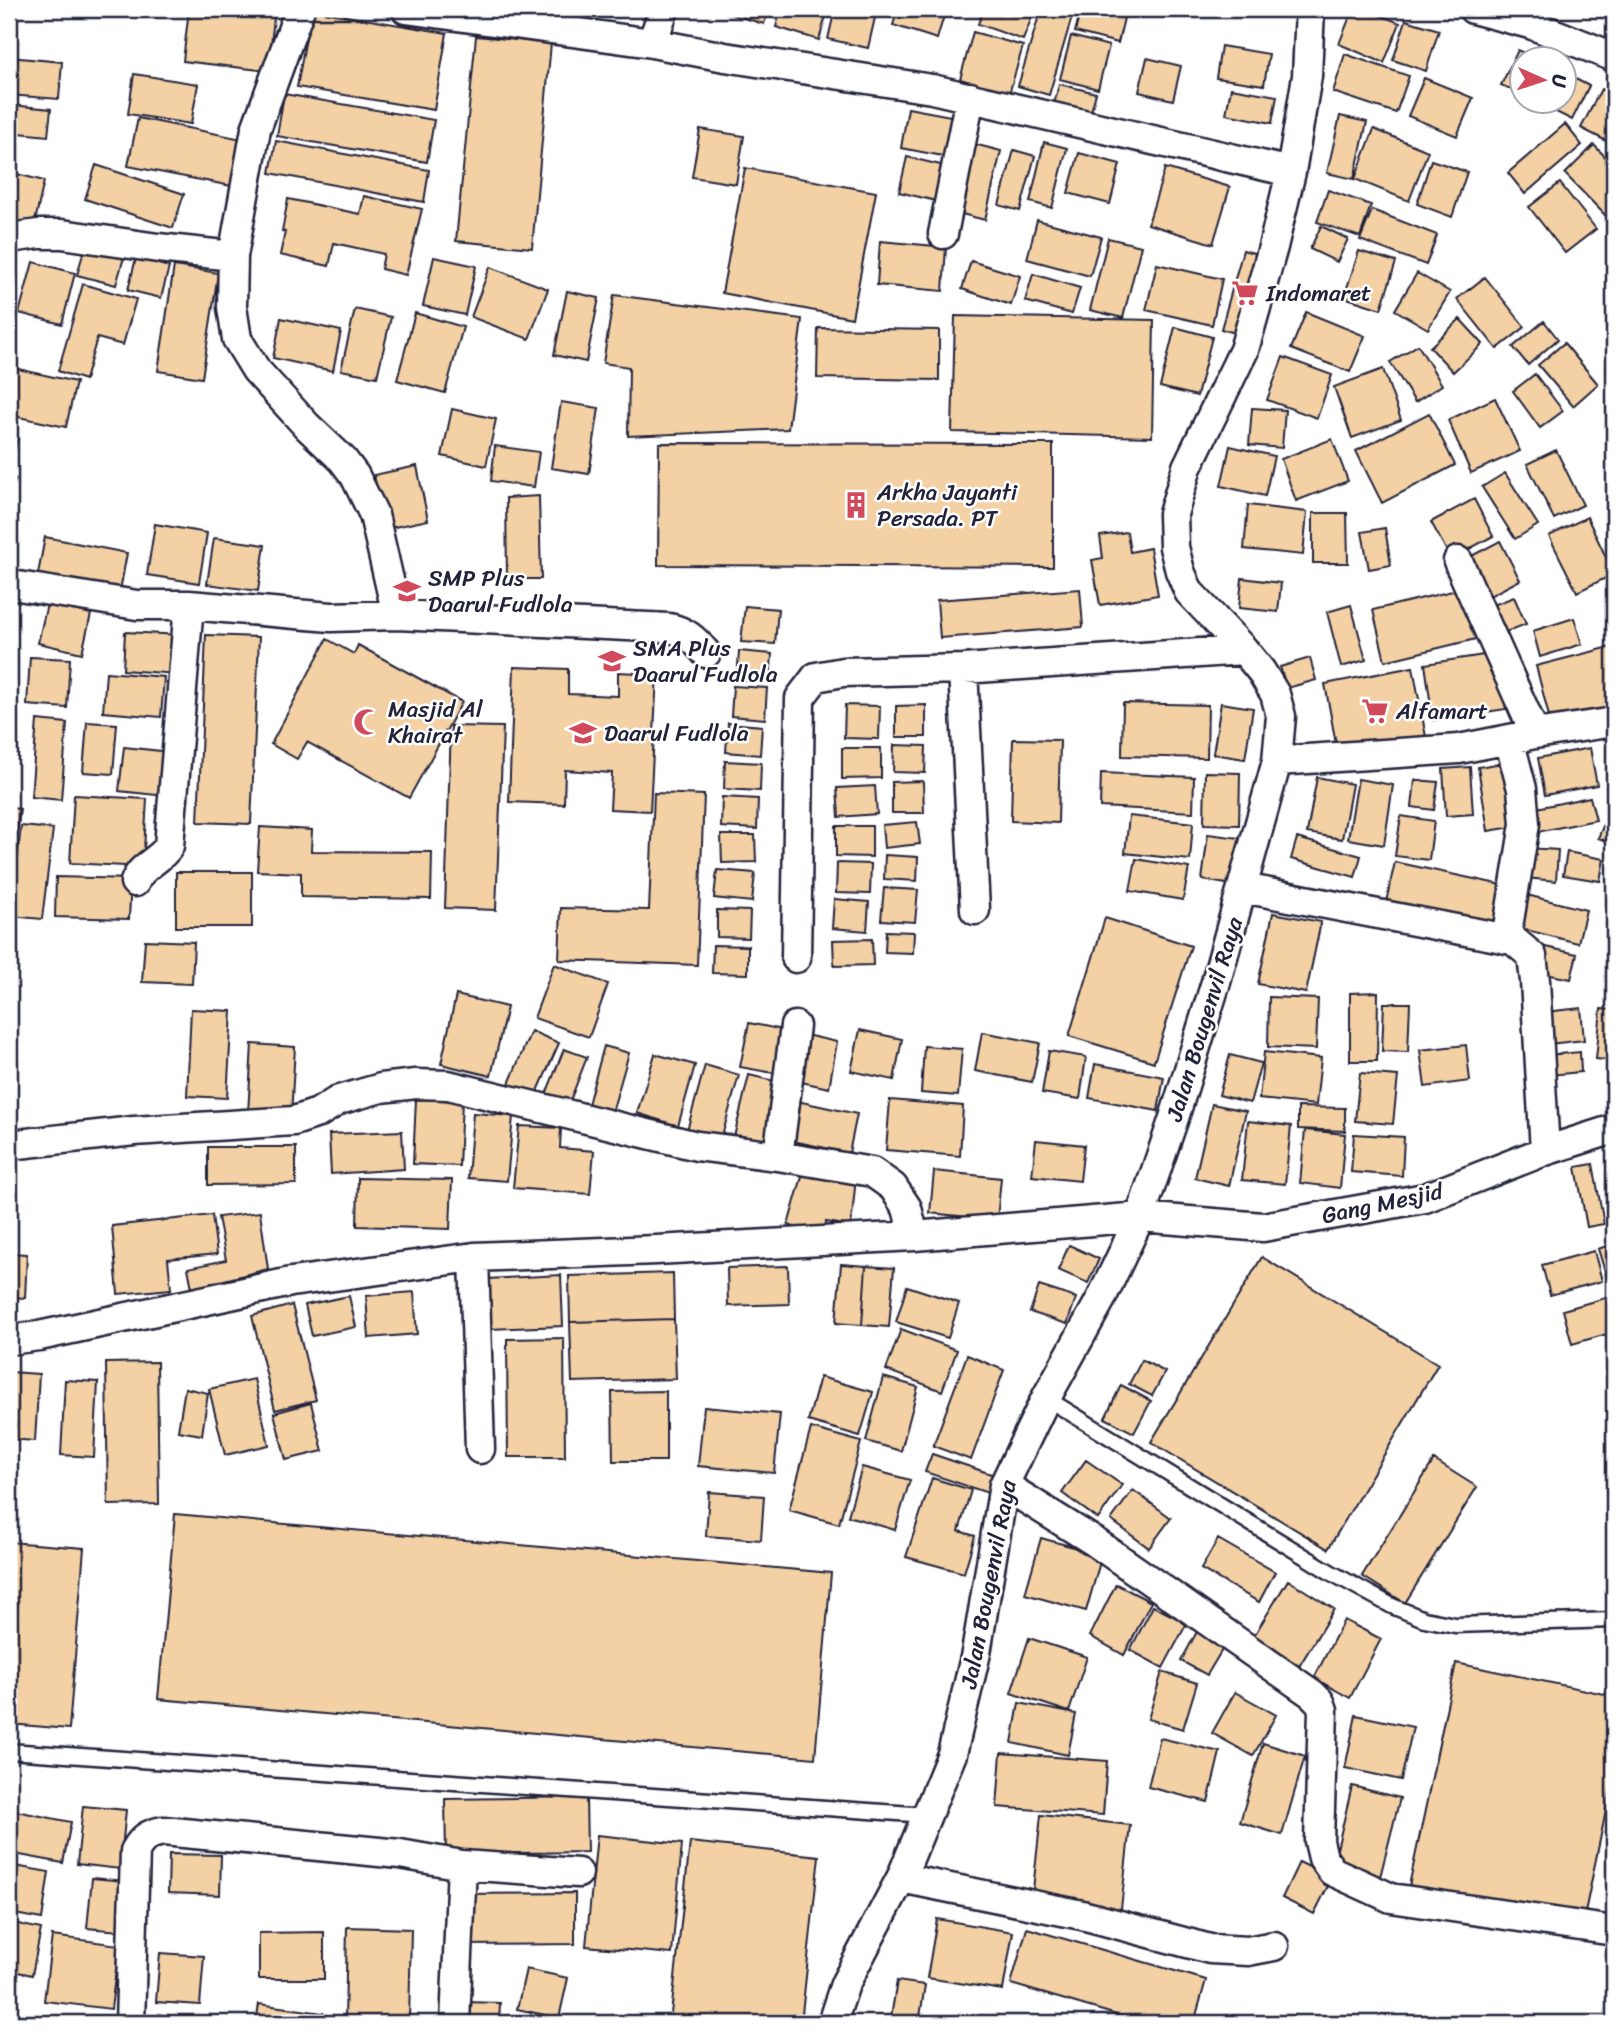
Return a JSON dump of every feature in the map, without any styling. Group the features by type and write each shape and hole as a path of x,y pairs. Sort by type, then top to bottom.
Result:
{"street":[{"path":"300,9 256,129 233,256 232,307 237,339 256,370 307,426 343,460 355,476 374,515 397,615"},
{"path":"406,9 477,14 724,57 932,89 1292,172"},
{"path":"652,43 664,9"},
{"name":"Jalan Bougenvil Raya","path":"832,2023 845,1984 901,1878 952,1754 976,1653 1004,1485 1046,1398 1101,1299 1140,1217 1174,1118 1243,888 1277,761 1281,716 1275,694 1244,650 1189,592 1174,547 1172,514 1187,467 1244,350 1273,247 1292,172 1307,76 1310,9"},
{"path":"1473,9 1539,17 1614,57"},
{"path":"943,233 970,97"},
{"path":"9,238 62,234 233,256"},
{"path":"1458,561 1522,737 1525,824 1506,939"},
{"path":"12,585 137,605 189,605 331,617 397,615 669,628 681,630 706,653"},
{"path":"135,882 138,872 163,856 169,846 189,605"},
{"path":"796,958 800,698 816,677 843,671 963,669 1244,650"},
{"path":"963,669 975,909"},
{"path":"1277,761 1459,749 1614,722"},
{"path":"1243,888 1513,940 1532,956 1545,1151"},
{"path":"778,1156 795,1027"},
{"path":"9,1145 134,1131 294,1121 318,1113 339,1100 381,1088 416,1084 448,1085 697,1146 872,1172 893,1187 907,1208 914,1236"},
{"name":"Gang Mesjid","path":"9,1340 39,1336 291,1282 474,1257 914,1236 1140,1217 1263,1227 1425,1198 1545,1151 1614,1129"},
{"path":"474,1257 480,1449"},
{"path":"1004,1485 1095,1542 1320,1702 1324,1730 1319,1841 1323,1858 1332,1871 1391,1898 1614,1931"},
{"path":"130,2023 135,1851 149,1833 163,1830 400,1854 462,1865 578,1873"},
{"path":"455,2023 462,1865"},
{"path":"901,1878 1082,1915 1210,1949 1248,1951 1274,1946"}],"lane":[{"path":"1046,1398 1330,1572 1392,1606 1424,1619 1455,1625 1614,1620"},
{"path":"9,1751 927,1815"}],"building":[{"path":"189,9 275,9 268,71 183,61"},
{"path":"713,9 769,9 764,24"},
{"path":"781,9 828,9 819,40 776,27"},
{"path":"835,9 877,9 868,48 828,39"},
{"path":"898,9 946,9 937,39 893,25"},
{"path":"984,9 1035,9 1023,40 978,24"},
{"path":"1041,9 1074,10 1049,95 1018,86"},
{"path":"1081,9 1124,18 1118,43 1075,32"},
{"path":"1160,9 1194,9 1193,16"},
{"path":"1230,9 1268,9 1267,14"},
{"path":"1353,9 1365,9 1400,23 1384,63 1339,44"},
{"path":"311,10 447,33 434,110 297,87"},
{"path":"1406,20 1439,30 1426,71 1393,60"},
{"path":"973,32 1023,46 1009,94 960,79"},
{"path":"476,36 551,43 532,248 456,241"},
{"path":"1071,36 1109,46 1098,89 1060,79"},
{"path":"1221,46 1269,54 1264,85 1216,78"},
{"path":"1345,54 1409,76 1396,113 1333,92"},
{"path":"9,57 62,62 59,99 9,95"},
{"path":"1147,58 1181,66 1173,100 1139,92"},
{"path":"1508,71 1508,88 1501,85"},
{"path":"134,74 198,84 191,124 128,114"},
{"path":"1424,78 1473,98 1457,136 1408,116"},
{"path":"1578,80 1589,86 1578,108"},
{"path":"1059,84 1096,93 1089,119 1053,109"},
{"path":"1231,88 1277,96 1272,123 1226,114"},
{"path":"1601,89 1614,96 1614,145 1581,128"},
{"path":"284,94 434,120 427,162 277,136"},
{"path":"11,105 51,109 48,136 9,132"},
{"path":"908,108 956,117 948,157 901,148"},
{"path":"1340,116 1367,122 1354,179 1327,173"},
{"path":"138,118 247,140 237,187 128,166"},
{"path":"1565,124 1582,145 1525,194 1508,173"},
{"path":"700,129 744,136 736,184 692,177"},
{"path":"1374,129 1428,151 1409,201 1355,179"},
{"path":"276,141 429,170 424,202 270,173"},
{"path":"1044,142 1067,148 1052,208 1030,202"},
{"path":"970,143 1001,151 985,220 954,212"},
{"path":"1594,145 1614,166 1614,210 1607,217 1565,174"},
{"path":"1014,150 1035,156 1020,211 999,205"},
{"path":"1079,153 1120,164 1110,204 1068,193"},
{"path":"907,157 949,167 940,202 899,192"},
{"path":"1431,160 1467,172 1452,217 1417,204"},
{"path":"96,165 184,194 173,228 85,199"},
{"path":"745,168 876,192 852,318 722,293"},
{"path":"1165,168 1230,187 1213,244 1148,224"},
{"path":"9,172 44,181 34,226 9,220"},
{"path":"1560,183 1596,229 1565,253 1529,207"},
{"path":"1328,190 1371,205 1360,237 1317,222"},
{"path":"364,196 422,209 406,275 381,269 384,254 334,243 329,266 280,255 288,199 360,214"},
{"path":"1372,210 1437,235 1426,265 1360,240"},
{"path":"1037,220 1101,237 1090,276 1027,259"},
{"path":"1321,226 1348,239 1337,262 1310,249"},
{"path":"1108,238 1141,246 1123,318 1090,310"},
{"path":"880,241 946,247 943,291 877,285"},
{"path":"86,243 125,254 116,285 77,275"},
{"name":"Indomaret","path":"1243,250 1268,257 1246,336 1221,329"},
{"path":"1359,251 1396,262 1381,309 1344,297"},
{"path":"434,257 476,266 465,315 423,306"},
{"path":"136,258 169,267 161,298 128,290"},
{"path":"971,261 1020,276 1011,305 962,289"},
{"path":"33,262 75,273 62,324 19,313"},
{"path":"1157,264 1222,279 1212,325 1146,310"},
{"path":"174,266 218,273 202,378 158,371"},
{"path":"490,267 548,289 529,339 471,317"},
{"path":"1417,273 1450,292 1428,329 1395,310"},
{"path":"1033,274 1080,288 1072,314 1025,301"},
{"path":"1485,277 1525,327 1497,349 1457,299"},
{"path":"83,284 136,299 123,345 97,338 85,380 58,371"},
{"path":"567,291 599,298 586,362 554,355"},
{"path":"614,295 802,319 788,429 628,436 629,367 603,363"},
{"path":"355,309 391,317 377,377 341,370"},
{"path":"1306,312 1365,336 1350,372 1291,349"},
{"path":"415,313 463,327 445,393 397,380"},
{"path":"955,316 1154,320 1152,437 952,432"},
{"path":"281,318 341,331 333,371 273,358"},
{"path":"1460,319 1483,344 1453,372 1430,347"},
{"path":"1544,321 1558,339 1528,365 1513,347"},
{"path":"1175,327 1212,337 1197,396 1160,387"},
{"path":"818,328 939,330 939,380 817,378"},
{"path":"1564,343 1598,384 1573,406 1538,365"},
{"path":"1418,345 1442,385 1415,402 1390,362"},
{"path":"1283,357 1332,375 1317,418 1267,400"},
{"path":"9,367 76,382 66,427 9,415"},
{"path":"1383,369 1401,420 1352,438 1334,387"},
{"path":"1535,374 1563,411 1540,428 1513,391"},
{"path":"1495,398 1520,451 1471,473 1448,420"},
{"path":"561,402 599,408 589,474 551,468"},
{"path":"1252,408 1285,410 1282,448 1249,445"},
{"path":"452,409 496,419 486,466 442,456"},
{"path":"1429,413 1455,465 1382,503 1356,451"},
{"path":"9,434 18,437 12,461 9,460"},
{"path":"1332,439 1348,481 1296,501 1281,459"},
{"name":"Arkha Jayanti Persada. PT","path":"659,443 1053,444 1053,567 658,565"},
{"path":"495,446 539,452 534,487 491,481"},
{"path":"1230,446 1274,456 1265,496 1221,486"},
{"path":"1556,450 1583,505 1554,519 1527,464"},
{"path":"417,466 428,520 385,529 374,475"},
{"path":"1505,473 1538,525 1515,539 1482,487"},
{"path":"9,477 16,479 9,498"},
{"path":"539,496 541,579 507,579 506,498"},
{"path":"1474,499 1493,536 1451,559 1431,522"},
{"path":"1248,505 1307,512 1303,555 1244,549"},
{"path":"1313,513 1347,513 1348,563 1313,563"},
{"path":"1587,517 1614,574 1577,592 1549,536"},
{"path":"155,524 207,533 199,583 147,575"},
{"path":"1385,528 1391,565 1369,569 1362,532"},
{"path":"1127,532 1130,552 1150,548 1158,595 1100,605 1092,560 1103,558 1100,536"},
{"path":"45,537 127,553 120,591 38,574"},
{"path":"214,538 265,545 258,591 207,584"},
{"path":"1500,541 1520,580 1482,600 1462,561"},
{"path":"1242,578 1281,583 1278,612 1239,608"},
{"path":"1469,587 1480,638 1385,661 1373,610"},
{"path":"1080,589 1083,627 940,638 937,600"},
{"path":"1514,597 1526,624 1496,636 1485,608"},
{"path":"47,604 91,614 82,653 38,643"},
{"path":"1351,605 1366,660 1341,667 1327,612"},
{"path":"745,606 778,609 775,644 741,642"},
{"path":"1574,618 1582,644 1540,657 1533,631"},
{"path":"125,632 181,635 178,674 123,670"},
{"path":"206,635 259,637 251,824 198,822"},
{"name":"Masjid Al Khairat","path":"327,639 354,654 358,645 462,702 409,798 307,742 297,759 271,744"},
{"path":"1614,646 1614,708 1551,724 1536,666"},
{"path":"739,651 772,654 770,682 737,680"},
{"path":"1497,653 1506,709 1433,720 1425,664"},
{"path":"30,657 70,659 67,708 27,705"},
{"path":"1310,658 1316,680 1287,688 1280,667"},
{"name":"Daarul Fudlola","path":"514,667 568,669 568,694 618,696 618,672 657,674 650,811 610,809 612,773 565,770 564,804 509,802"},
{"name":"Alfamart","path":"1413,667 1426,737 1338,755 1325,684"},
{"path":"106,672 164,677 161,717 103,712"},
{"path":"733,686 767,688 765,719 731,716"},
{"path":"1123,703 1208,705 1207,758 1122,756"},
{"path":"1221,703 1253,708 1245,759 1213,754"},
{"path":"845,705 880,706 879,739 844,738"},
{"path":"926,705 926,737 896,737 896,706"},
{"path":"37,720 67,723 61,800 31,797"},
{"path":"87,722 117,724 113,774 83,772"},
{"path":"728,723 762,726 760,755 726,752"},
{"path":"451,726 503,727 496,910 445,908"},
{"path":"1013,739 1060,740 1058,823 1011,821"},
{"path":"894,745 926,746 925,773 893,772"},
{"path":"124,747 170,752 166,796 119,791"},
{"path":"842,748 881,748 881,778 842,779"},
{"path":"1590,748 1597,785 1545,795 1538,758"},
{"path":"725,761 761,763 760,791 724,789"},
{"path":"1509,762 1519,826 1488,831 1478,767"},
{"path":"1470,767 1473,814 1446,816 1443,769"},
{"path":"1205,772 1240,773 1239,825 1204,824"},
{"path":"1101,773 1194,777 1193,812 1100,807"},
{"path":"1317,777 1352,784 1342,839 1307,833"},
{"path":"1358,779 1393,785 1384,845 1348,839"},
{"path":"1415,780 1438,782 1434,810 1412,807"},
{"path":"923,781 924,813 892,813 892,782"},
{"path":"875,786 877,814 839,817 837,788"},
{"path":"654,793 704,795 697,965 559,960 561,908 649,910"},
{"path":"74,795 147,799 143,867 70,863"},
{"path":"722,797 758,799 757,829 721,827"},
{"path":"1590,797 1596,820 1532,833 1527,810"},
{"path":"9,808 20,809 11,884 9,884"},
{"path":"1129,816 1193,823 1190,860 1125,853"},
{"path":"1401,816 1434,821 1429,860 1395,856"},
{"path":"1607,817 1614,821 1614,844 1598,838"},
{"path":"917,822 920,844 884,848 882,825"},
{"path":"21,826 53,829 42,919 11,916"},
{"path":"836,826 872,826 872,857 836,856"},
{"path":"260,827 312,830 311,851 432,852 431,899 301,897 301,873 257,871"},
{"path":"1208,834 1240,838 1233,885 1202,880"},
{"path":"721,835 755,835 756,862 722,863"},
{"path":"1297,838 1361,856 1355,877 1291,859"},
{"path":"1527,848 1558,850 1556,881 1525,878"},
{"path":"1567,852 1604,859 1600,881 1563,875"},
{"path":"885,855 918,857 917,881 884,879"},
{"path":"1136,859 1189,868 1183,900 1130,891"},
{"path":"1395,862 1507,886 1499,926 1386,902"},
{"path":"837,863 871,864 870,894 836,893"},
{"path":"717,870 755,873 752,902 714,898"},
{"path":"176,872 252,872 252,927 176,927"},
{"path":"56,877 131,879 129,919 55,917"},
{"path":"884,888 918,890 915,922 881,920"},
{"path":"1614,890 1614,909 1613,909 1611,891"},
{"path":"1519,893 1586,910 1578,943 1511,926"},
{"path":"834,899 869,902 867,931 832,928"},
{"path":"717,910 750,911 749,938 717,937"},
{"path":"1273,913 1321,922 1306,993 1258,984"},
{"path":"1105,918 1191,946 1154,1062 1069,1036"},
{"path":"886,931 914,932 913,953 885,952"},
{"path":"872,939 873,965 834,966 833,940"},
{"path":"145,940 194,942 192,984 142,982"},
{"path":"713,945 748,946 748,974 712,973"},
{"path":"1541,946 1577,954 1571,979 1536,972"},
{"path":"554,964 608,984 589,1037 534,1018"},
{"path":"1378,992 1377,1061 1350,1061 1350,993"},
{"path":"456,995 507,1007 491,1076 441,1064"},
{"path":"1269,997 1318,999 1316,1049 1268,1047"},
{"path":"1384,1003 1410,1003 1408,1052 1382,1051"},
{"path":"1581,1008 1584,1040 1549,1044 1545,1012"},
{"path":"191,1009 232,1011 227,1098 187,1096"},
{"path":"1601,1009 1614,1010 1614,1061 1596,1059"},
{"path":"749,1023 793,1032 785,1075 740,1067"},
{"path":"860,1030 902,1039 894,1080 851,1071"},
{"path":"531,1031 559,1043 535,1098 508,1086"},
{"path":"982,1032 1040,1043 1032,1082 975,1071"},
{"path":"801,1034 837,1042 829,1088 792,1080"},
{"path":"252,1044 295,1047 291,1116 248,1114"},
{"path":"1466,1045 1470,1081 1425,1087 1420,1050"},
{"path":"604,1046 629,1053 611,1116 587,1108"},
{"path":"924,1046 962,1049 958,1096 921,1093"},
{"path":"564,1049 587,1057 568,1106 545,1097"},
{"path":"1049,1051 1086,1057 1080,1099 1042,1093"},
{"path":"1264,1052 1321,1058 1316,1105 1259,1099"},
{"path":"1580,1052 1581,1072 1549,1075 1548,1055"},
{"path":"655,1054 695,1065 678,1126 637,1113"},
{"path":"1230,1055 1261,1063 1250,1103 1219,1095"},
{"path":"1095,1064 1164,1077 1158,1111 1089,1098"},
{"path":"705,1065 739,1075 720,1143 686,1134"},
{"path":"1360,1073 1398,1076 1393,1124 1355,1121"},
{"path":"749,1075 787,1084 771,1150 733,1141"},
{"path":"416,1099 462,1101 459,1166 413,1164"},
{"path":"890,1100 963,1106 960,1156 886,1150"},
{"path":"797,1101 857,1114 849,1153 788,1140"},
{"path":"1212,1104 1246,1111 1229,1186 1195,1178"},
{"path":"1298,1107 1345,1108 1345,1131 1298,1129"},
{"path":"473,1113 513,1116 507,1181 468,1178"},
{"path":"1248,1121 1291,1126 1285,1184 1242,1180"},
{"path":"519,1126 561,1128 560,1148 594,1151 590,1194 513,1188"},
{"path":"1305,1130 1345,1134 1340,1188 1300,1183"},
{"path":"402,1131 404,1169 331,1174 329,1134"},
{"path":"1354,1134 1404,1137 1402,1176 1351,1172"},
{"path":"1036,1140 1084,1145 1080,1181 1032,1176"},
{"path":"208,1147 296,1147 296,1184 208,1185"},
{"path":"9,1163 14,1163 14,1230 9,1230"},
{"path":"1593,1164 1604,1224 1587,1227 1576,1167"},
{"path":"805,1166 856,1178 851,1226 826,1222 824,1235 788,1225"},
{"path":"934,1171 1001,1178 997,1220 930,1213"},
{"path":"358,1178 452,1180 450,1229 357,1226"},
{"path":"260,1212 268,1269 192,1288 188,1268 226,1260 218,1217"},
{"path":"212,1215 217,1254 168,1259 171,1289 118,1294 112,1226"},
{"path":"1069,1245 1099,1259 1088,1283 1058,1270"},
{"path":"1607,1246 1614,1268 1614,1279 1608,1281 1598,1249"},
{"path":"1594,1251 1602,1281 1550,1295 1542,1265"},
{"path":"9,1253 27,1254 25,1298 9,1297"},
{"path":"1262,1257 1438,1364 1328,1549 1151,1442"},
{"path":"841,1264 866,1266 862,1325 836,1323"},
{"path":"788,1266 789,1304 728,1306 727,1268"},
{"path":"866,1266 894,1268 889,1327 862,1325"},
{"path":"673,1273 674,1319 570,1322 569,1276"},
{"path":"561,1275 563,1326 490,1329 488,1279"},
{"path":"907,1286 959,1303 948,1338 896,1322"},
{"path":"1039,1286 1076,1298 1067,1324 1030,1312"},
{"path":"414,1292 417,1334 369,1338 366,1296"},
{"path":"349,1296 356,1327 312,1336 305,1305"},
{"path":"1612,1296 1614,1332 1572,1344 1563,1310"},
{"path":"292,1305 316,1400 275,1410 252,1316"},
{"path":"674,1319 676,1379 572,1382 570,1322"},
{"path":"901,1329 957,1350 942,1391 886,1370"},
{"path":"564,1338 565,1457 508,1457 507,1339"},
{"path":"967,1355 1004,1370 971,1460 933,1446"},
{"path":"1142,1360 1165,1372 1152,1396 1129,1384"},
{"path":"157,1362 159,1504 108,1505 106,1363"},
{"path":"9,1372 39,1374 35,1441 9,1439"},
{"path":"820,1377 873,1392 860,1436 808,1421"},
{"path":"883,1377 918,1387 901,1451 866,1441"},
{"path":"254,1379 269,1445 225,1455 209,1389"},
{"path":"65,1380 98,1382 94,1457 61,1455"},
{"path":"1121,1385 1151,1401 1134,1433 1105,1418"},
{"path":"185,1388 208,1393 202,1435 178,1431"},
{"path":"666,1391 666,1461 613,1461 612,1392"},
{"path":"311,1403 323,1451 286,1460 274,1413"},
{"path":"704,1407 780,1414 774,1473 698,1466"},
{"path":"811,1428 861,1442 839,1524 789,1510"},
{"path":"932,1454 997,1476 991,1494 925,1472"},
{"path":"1086,1460 1122,1485 1098,1519 1062,1493"},
{"path":"1434,1460 1477,1487 1405,1603 1362,1576"},
{"path":"862,1467 910,1480 895,1530 848,1516"},
{"path":"932,1478 971,1490 959,1531 975,1536 964,1573 906,1557"},
{"path":"1133,1490 1171,1518 1149,1548 1111,1520"},
{"path":"709,1492 764,1496 761,1540 706,1536"},
{"path":"175,1514 831,1573 815,1758 158,1699"},
{"path":"1041,1538 1102,1555 1086,1611 1025,1594"},
{"path":"1218,1539 1275,1572 1259,1602 1201,1569"},
{"path":"9,1542 84,1548 69,1729 9,1724"},
{"path":"1288,1580 1334,1609 1298,1668 1252,1639"},
{"path":"1116,1584 1151,1602 1124,1655 1090,1636"},
{"path":"1153,1606 1187,1623 1163,1668 1130,1650"},
{"path":"1344,1620 1381,1639 1350,1698 1314,1678"},
{"path":"1199,1628 1226,1643 1207,1675 1181,1661"},
{"path":"1029,1638 1087,1657 1069,1712 1011,1693"},
{"path":"1456,1663 1614,1696 1614,1772 1583,1922 1409,1886"},
{"path":"1162,1672 1197,1683 1183,1729 1148,1719"},
{"path":"1235,1692 1276,1715 1253,1756 1212,1733"},
{"path":"1019,1703 1076,1714 1068,1755 1012,1743"},
{"path":"1356,1715 1413,1727 1401,1780 1345,1768"},
{"path":"1160,1738 1220,1752 1208,1802 1148,1787"},
{"path":"1263,1743 1305,1756 1282,1835 1240,1822"},
{"path":"1001,1753 1107,1761 1103,1815 997,1807"},
{"path":"1352,1786 1400,1798 1380,1877 1333,1866"},
{"path":"586,1797 587,1852 446,1854 445,1799"},
{"path":"83,1806 126,1810 120,1869 77,1864"},
{"path":"16,1811 71,1822 63,1863 9,1853"},
{"path":"1041,1815 1130,1825 1121,1909 1032,1899"},
{"path":"597,1835 682,1844 672,1954 586,1946"},
{"path":"690,1842 819,1856 801,2023 670,2023"},
{"path":"169,1854 221,1855 220,1895 168,1893"},
{"path":"1299,1862 1332,1878 1314,1914 1282,1898"},
{"path":"9,1865 49,1872 42,1919 9,1913"},
{"path":"92,1878 125,1881 120,1931 87,1928"},
{"path":"575,1893 575,1944 465,1945 464,1894"},
{"path":"937,1919 1013,1932 1003,1990 927,1978"},
{"path":"9,1922 41,1929 32,1975 9,1970"},
{"path":"347,1927 411,1929 409,2022 345,2021"},
{"path":"1027,1928 1206,1980 1194,2023 1144,2023 1011,1984"},
{"path":"324,1932 324,1979 259,1979 259,1933"},
{"path":"52,1936 119,1945 111,2009 44,2001"},
{"path":"160,1953 204,1956 200,2005 156,2002"},
{"path":"526,1969 568,1978 559,2018 517,2009"},
{"path":"897,1981 925,1985 919,2023 890,2023"},
{"path":"464,2002 500,2003 499,2023 464,2023"},
{"path":"259,2004 323,2013 321,2023 256,2023"},
{"path":"159,2014 201,2023 157,2023"},
{"path":"1513,2015 1566,2018 1566,2023 1512,2023"},
{"path":"512,2018 549,2023 511,2023"}],"place":[{"name":"Indomaret","path":"1245,293"},
{"name":"Arkha Jayanti Persada. PT","path":"856,505"},
{"name":"SMP Plus Daarul Fudlola","path":"407,591"},
{"name":"SMA Plus Daarul Fudlola","path":"612,661"},
{"name":"Alfamart","path":"1375,711"},
{"name":"Masjid Al Khairat","path":"367,722"},
{"name":"Daarul Fudlola","path":"583,733"}]}
